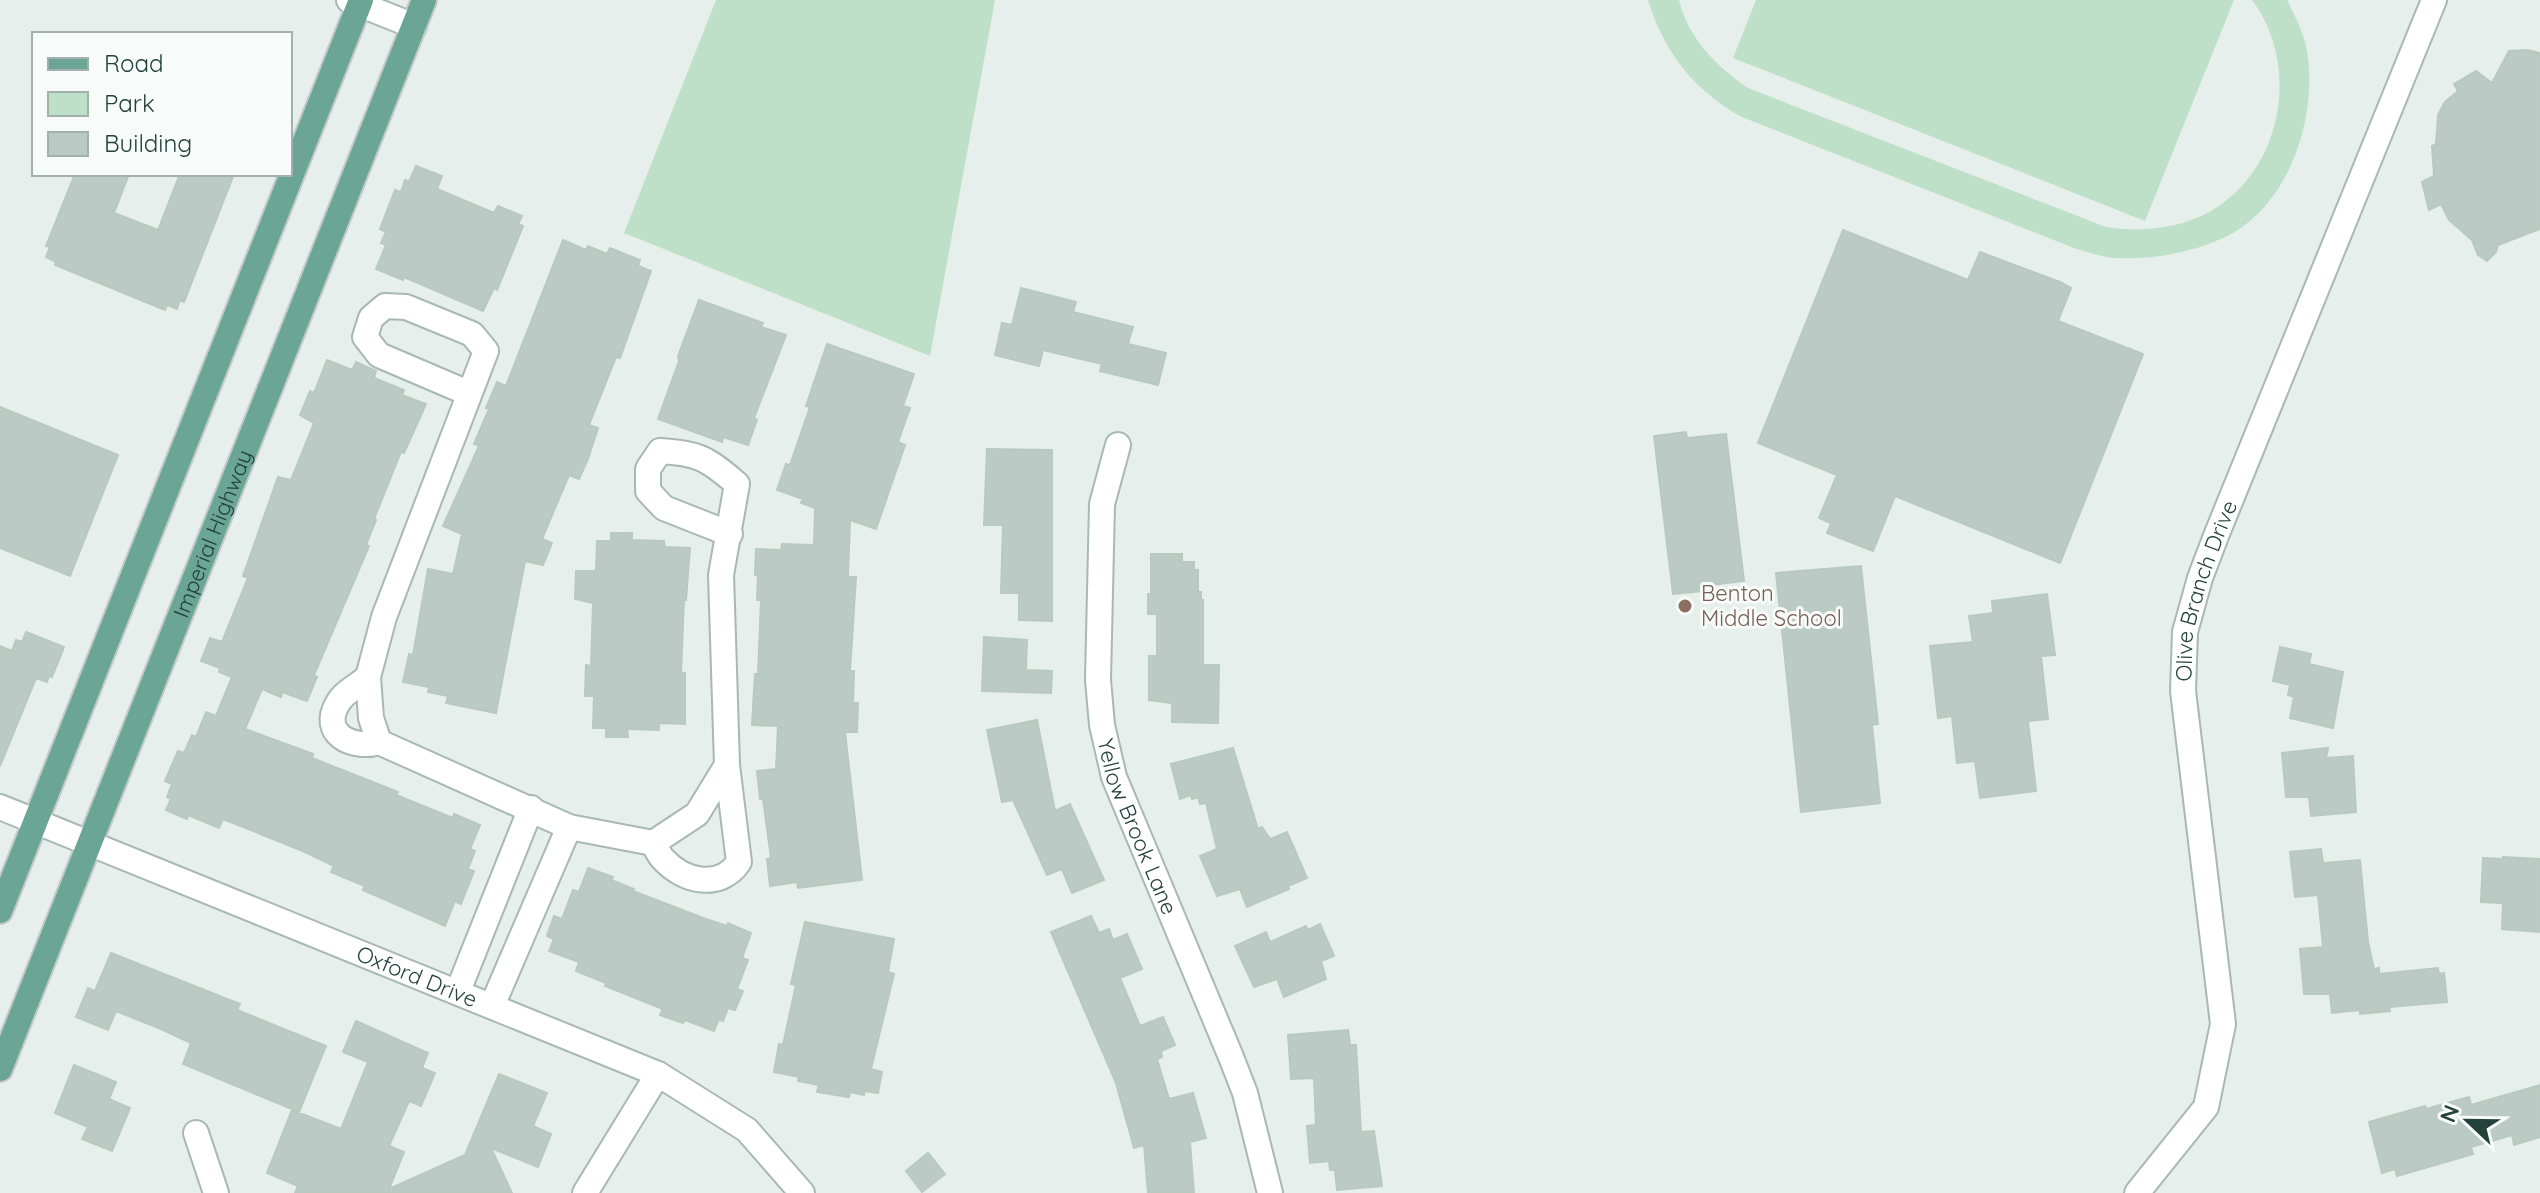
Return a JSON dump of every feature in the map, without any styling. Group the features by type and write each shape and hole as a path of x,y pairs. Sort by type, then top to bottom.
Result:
{"main road":[{"name":"Imperial Highway","path":"0,1069 424,0"},
{"path":"292,167 357,1"},
{"path":"0,911 288,176"}],"street":[{"name":"Olive Branch Drive","path":"2137,1193 2206,1107 2223,1024 2185,705 2185,632 2216,536 2434,0"},
{"path":"357,1 414,26"},
{"path":"379,742 371,718 368,677 384,617 486,351 472,334 406,307 385,306 371,318 365,337 379,355 468,393"},
{"name":"Yellow Brook Lane","path":"1118,445 1102,504 1098,680 1102,725 1114,777 1245,1093 1270,1193"},
{"path":"653,843 663,859 688,878 714,880 731,874 739,862 727,765 721,575 730,534"},
{"path":"368,677 338,701 333,714 334,726 341,739 367,746 379,742 569,827 653,843 697,814 727,765"},
{"name":"Oxford Drive","path":"0,807 658,1074 747,1130 802,1193"},
{"path":"458,991 531,808"},
{"path":"492,1006 569,827"},
{"path":"585,1193 658,1074"},
{"path":"196,1133 216,1193"}],"green space":[{"path":"716,0 995,0 930,356 624,233"},
{"path":"1648,0 1679,0 1696,39 1725,70 1748,88 2106,227 2151,229 2196,218 2223,203 2244,184 2260,160 2272,135 2278,107 2279,79 2276,51 2267,24 2252,0 2287,0 2299,25 2307,51 2309,76 2304,128 2285,178 2271,200 2233,233 2176,253 2145,258 2105,257 2074,248 1742,117 1709,95 1683,68 1663,37"},
{"path":"1756,0 2234,0 2145,221 1733,58"}],"building":[{"path":"2509,51 2540,53 2540,229 2498,245 2487,261 2478,255 2472,240 2449,220 2441,204 2429,210 2422,182 2434,176 2432,146 2436,144 2438,115 2445,102 2458,91 2454,84 2476,71 2492,83"},
{"path":"416,166 442,176 437,189 494,213 498,206 522,216 518,224 523,226 497,290 494,288 483,311 404,277 403,280 376,269 386,245 381,243 386,232 380,229 395,190 401,192 405,180 409,182"},
{"path":"74,176 128,176 114,213 158,230 179,176 233,176 184,302 180,300 177,309 167,305 165,310 55,265 56,262 46,257 50,247 46,246"},
{"path":"1843,230 1968,280 1980,252 2060,282 2071,288 2058,321 2143,354 2060,563 1895,496 1873,551 1827,533 1831,523 1819,518 1837,475 1758,443"},
{"path":"563,240 586,250 588,246 607,254 610,248 640,260 638,266 651,271 620,358 616,357 589,425 598,428 588,459 579,479 569,475 542,539 552,543 543,565 525,561 496,713 446,703 448,696 428,692 429,687 403,682 409,654 413,655 428,569 453,574 462,534 443,526 479,446 474,444 489,409 486,408 497,382 506,386"},
{"path":"1021,288 1076,302 1073,312 1133,327 1128,344 1166,353 1158,385 1100,371 1102,364 1043,350 1039,366 995,355 1002,323 1012,325"},
{"path":"699,300 763,323 761,327 786,335 754,418 757,420 748,445 723,437 722,442 658,419"},
{"path":"827,344 914,374 903,406 910,408 898,442 905,445 876,529 850,520 848,577 856,577 850,671 854,671 853,703 858,703 857,732 845,732 862,880 798,888 797,882 770,886 767,859 771,858 757,771 776,769 778,726 752,725 761,600 757,600 756,549 781,550 782,544 814,545 815,508 801,503 803,499 777,490 786,464 790,465 810,407 806,406"},
{"path":"327,360 352,370 356,362 376,371 374,378 404,390 402,395 426,404 404,453 401,452 374,519 366,545 369,546 314,675 317,677 307,701 282,692 281,697 262,689 245,729 313,754 312,758 398,792 396,795 453,818 454,814 480,825 470,849 475,851 468,869 474,871 461,904 455,901 445,926 363,890 365,886 331,872 334,866 305,852 223,819 219,828 166,810 172,784 165,781 178,751 184,753 192,735 196,737 206,712 216,716 232,677 219,672 220,668 201,661 210,638 222,642 248,578 243,576 278,477 291,480 314,423 300,415 310,391 314,393"},
{"path":"0,407 118,455 70,576 0,548"},
{"path":"1686,432 1687,438 1726,434 1744,581 1703,586 1703,591 1673,594 1654,436"},
{"path":"987,449 1052,450 1052,621 1019,620 1019,593 1001,593 1003,525 984,525"},
{"path":"611,533 632,533 632,540 664,541 665,547 690,548 681,673 685,673 685,724 659,723 659,730 627,729 628,737 606,737 606,728 593,728 594,696 585,696 586,665 591,666 593,603 575,599 576,571 596,571 597,541 611,541"},
{"path":"1151,554 1182,554 1182,562 1194,562 1194,570 1198,570 1198,592 1201,592 1203,600 1203,665 1219,665 1218,723 1172,722 1172,703 1149,700 1149,656 1157,656 1157,614 1148,614"},
{"path":"1861,566 1878,724 1872,725 1880,803 1801,812 1776,573"},
{"path":"2047,594 2055,655 2041,656 2048,719 2028,721 2036,791 1980,798 1975,761 1957,763 1952,716 1938,718 1930,646 1973,642 1969,616 1993,613 1992,601"},
{"path":"26,632 64,647 52,677 49,676 47,682 36,678 0,766 0,646 12,651 16,640 22,642"},
{"path":"984,637 1027,640 1026,670 1052,671 1051,693 982,691"},
{"path":"2280,647 2311,654 2309,664 2343,672 2333,728 2290,718 2294,697 2288,695 2290,685 2273,681"},
{"path":"1037,720 1055,811 1070,804 1104,880 1072,893 1062,869 1047,875 1013,800 1002,802 987,730"},
{"path":"1233,748 1258,829 1262,827 1270,839 1287,832 1307,878 1247,907 1240,889 1217,896 1200,856 1217,849 1206,803 1200,804 1198,797 1192,799 1191,795 1180,799 1171,764"},
{"path":"2328,748 2326,758 2353,756 2356,812 2311,816 2309,797 2286,797 2282,753"},
{"path":"2321,849 2323,863 2360,860 2368,942 2374,969 2379,968 2379,974 2438,968 2439,974 2444,973 2447,1002 2389,1007 2390,1011 2360,1014 2360,1010 2332,1013 2330,994 2304,994 2300,949 2323,947 2318,895 2295,897 2290,852"},
{"path":"2483,858 2540,859 2540,932 2502,929 2503,903 2481,902"},
{"path":"588,868 613,877 611,880 633,891 751,933 742,958 748,960 737,989 743,991 735,1010 728,1008 723,1021 719,1019 714,1031 660,1015 663,1009 605,986 606,983 576,971 579,962 549,951 554,939 547,936 554,916 562,919 573,890 579,892"},
{"path":"1091,916 1099,933 1109,929 1113,940 1127,934 1142,969 1120,978 1140,1026 1163,1017 1175,1045 1161,1051 1162,1057 1157,1059 1169,1099 1193,1093 1206,1138 1190,1142 1194,1193 1148,1193 1144,1145 1134,1148 1116,1083 1051,932"},
{"path":"805,922 894,939 888,972 894,974 871,1069 882,1072 878,1093 864,1091 864,1095 850,1092 849,1097 817,1092 819,1085 774,1072 796,985 791,984"},
{"path":"1320,924 1334,956 1321,961 1326,979 1284,997 1277,979 1254,987 1235,946 1266,932 1270,942 1306,926 1308,930"},
{"path":"111,953 240,1004 237,1010 326,1046 299,1112 183,1064 191,1043 161,1029 116,1011 108,1030 76,1017 88,988 95,991"},
{"path":"356,1021 428,1053 422,1068 435,1073 421,1106 409,1101 389,1146 404,1152 389,1189 465,1155 499,1074 547,1093 533,1126 551,1134 538,1167 491,1148 512,1193 295,1193 298,1186 267,1173 292,1110 341,1129 368,1062 343,1052"},
{"path":"1348,1030 1350,1045 1356,1045 1361,1132 1374,1131 1382,1186 1337,1190 1335,1170 1330,1170 1329,1161 1310,1163 1307,1126 1316,1125 1314,1078 1291,1079 1288,1035"},
{"path":"74,1065 116,1082 109,1099 130,1108 112,1151 82,1139 88,1127 55,1113"},
{"path":"2540,1085 2540,1137 2514,1145 2512,1135 2471,1147 2473,1154 2397,1176 2395,1169 2382,1173 2369,1122 2469,1097 2471,1105"},
{"path":"928,1153 945,1174 922,1192 906,1171"}],"place":[{"name":"Benton Middle School","path":"1685,606"}]}
